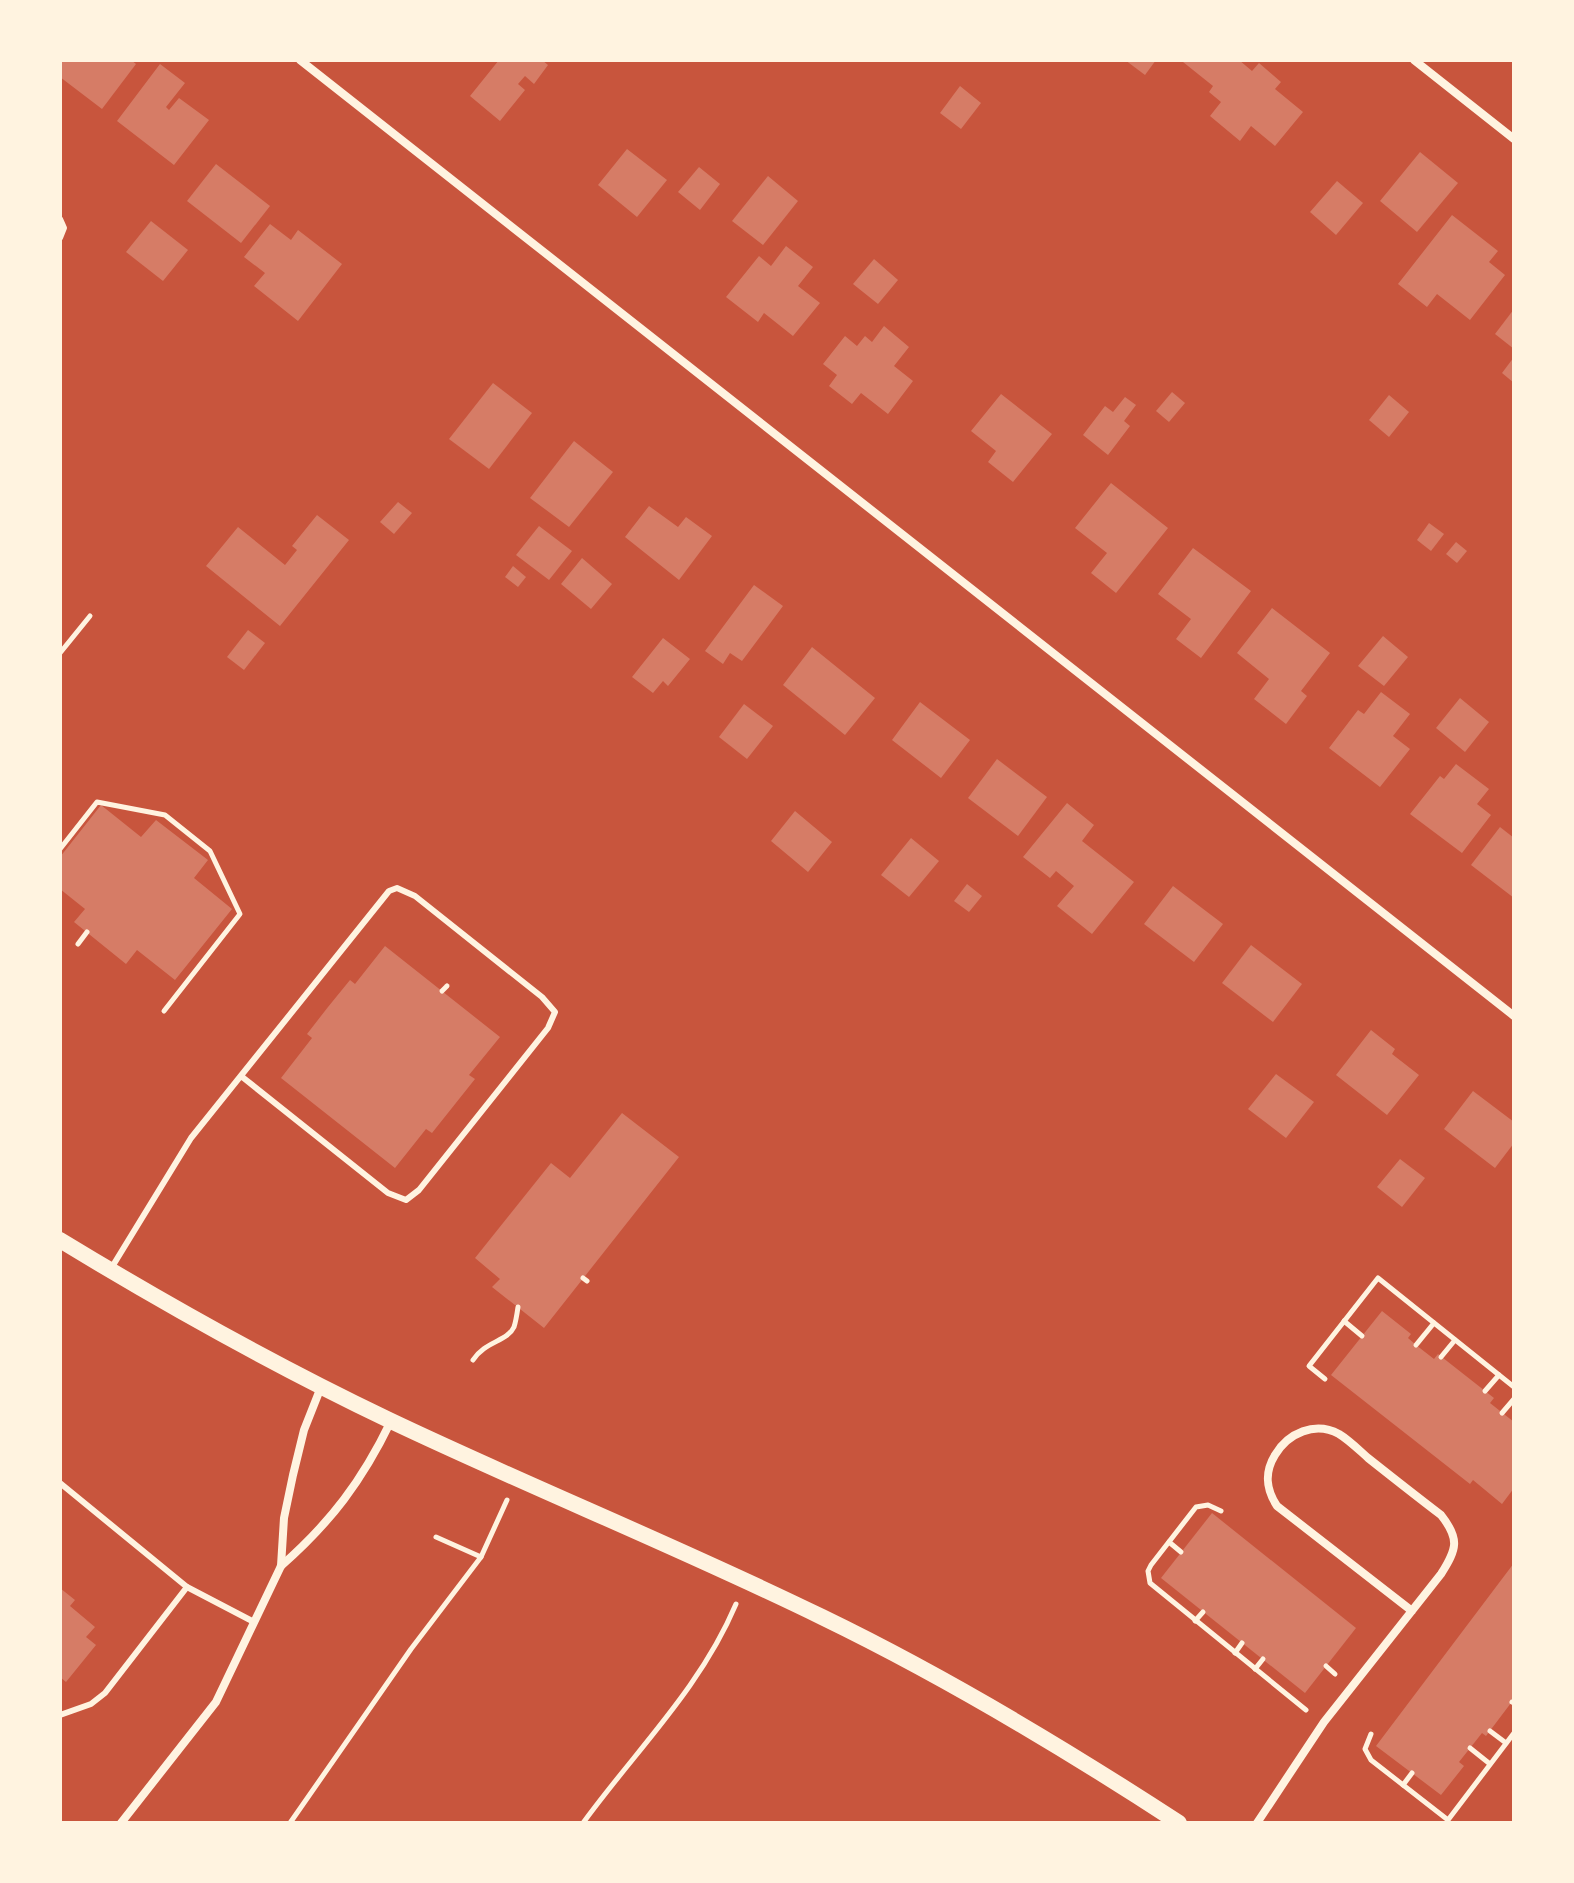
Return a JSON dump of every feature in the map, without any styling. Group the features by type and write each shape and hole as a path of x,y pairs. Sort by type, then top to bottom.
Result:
{"main road":[{"path":"60,1240 210,1329 321,1387 824,1617 1067,1750 1179,1823"}],"street":[{"path":"300,60 1514,1016"},
{"path":"1414,60 1514,139"},
{"path":"121,1823 216,1702 281,1566 284,1518 293,1475 304,1430 321,1387"},
{"path":"281,1566 318,1533 345,1500 391,1421"},
{"path":"1257,1823 1324,1722 1412,1611 1451,1559 1456,1542 1452,1528 1441,1515 1339,1434 1317,1429 1296,1433 1280,1446 1269,1467 1267,1487 1271,1497 1277,1506 1412,1611"}],"lane":[{"path":"60,219 64,228 60,238"},
{"path":"110,1271 191,1138 383,897 397,888 415,896 542,997 555,1012 548,1028 419,1190 406,1200 388,1193 241,1076"},
{"path":"60,1483 187,1587 254,1622"},
{"path":"60,1715 91,1704 105,1693 187,1587"}],"path":[{"path":"60,653 90,616"},
{"path":"60,849 97,802 165,815 210,851 240,914 164,1011"},
{"path":"78,944 87,932"},
{"path":"1325,1379 1309,1366 1378,1278 1514,1387"},
{"path":"473,1360 484,1347 509,1333 514,1326 518,1307"},
{"path":"1344,1321 1362,1336"},
{"path":"1416,1345 1434,1323"},
{"path":"1441,1357 1455,1340"},
{"path":"1485,1391 1499,1375"},
{"path":"1502,1413 1514,1399"},
{"path":"290,1823 411,1649 481,1557 517,1478"},
{"path":"1221,1511 1208,1505 1196,1507 1151,1565 1148,1577 1155,1589 1307,1710"},
{"path":"436,1537 481,1557"},
{"path":"1169,1542 1181,1552"},
{"path":"583,1823 686,1693 723,1634 746,1581"},
{"path":"1195,1621 1203,1612"},
{"path":"1235,1653 1242,1643"},
{"path":"1255,1669 1263,1659"},
{"path":"1326,1666 1335,1674"},
{"path":"1490,1731 1506,1743"},
{"path":"1371,1734 1365,1743 1366,1755 1448,1820 1514,1733"},
{"path":"1470,1748 1490,1764"},
{"path":"1403,1785 1412,1773"}],"building":[{"path":"60,60 131,60 136,64 102,109 60,77"},
{"path":"499,60 542,60 548,65 534,84 525,76 518,84 525,90 500,121 470,96"},
{"path":"1125,60 1156,60 1145,75"},
{"path":"1239,60 1252,71 1259,63 1281,82 1275,89 1303,112 1275,146 1251,126 1240,141 1210,116 1221,102 1209,92 1213,86 1183,62"},
{"path":"160,64 185,83 166,107 169,110 179,98 209,120 174,165 117,121"},
{"path":"960,86 981,103 961,129 940,113"},
{"path":"627,149 667,180 637,217 598,185"},
{"path":"1420,152 1458,183 1417,232 1380,201"},
{"path":"216,164 270,206 241,243 187,201"},
{"path":"699,167 720,184 700,210 678,192"},
{"path":"768,176 798,201 763,245 732,221"},
{"path":"1337,181 1363,203 1336,235 1310,212"},
{"path":"1452,215 1498,251 1489,262 1505,275 1470,320 1437,294 1427,307 1398,284"},
{"path":"151,221 188,250 163,281 126,252"},
{"path":"270,224 291,240 298,230 342,264 298,321 254,286 265,273 244,257"},
{"path":"786,246 813,267 798,286 820,303 793,336 764,313 758,322 726,297 759,256 771,266"},
{"path":"874,259 898,280 878,304 853,284"},
{"path":"1514,309 1514,349 1495,334"},
{"path":"884,326 909,347 894,366 913,381 888,414 861,393 852,404 829,386 837,375 823,364 845,336 857,346 865,336 872,342"},
{"path":"1514,357 1514,383 1502,373"},
{"path":"493,383 532,413 489,469 449,439"},
{"path":"1172,392 1185,403 1169,422 1156,411"},
{"path":"1001,394 1052,434 1013,482 988,462 996,451 971,431"},
{"path":"1389,395 1409,412 1389,437 1369,420"},
{"path":"1125,397 1136,405 1124,421 1130,426 1108,455 1083,435 1105,406 1113,412"},
{"path":"574,441 613,472 569,527 530,498"},
{"path":"1111,483 1168,528 1116,593 1091,573 1107,553 1075,528"},
{"path":"398,502 412,513 394,534 380,522"},
{"path":"649,506 678,527 686,517 712,536 679,580 625,537"},
{"path":"317,515 349,540 280,626 206,566 238,527 285,565 297,550 292,546"},
{"path":"1429,523 1444,534 1431,551 1417,540"},
{"path":"539,526 572,551 549,580 516,555"},
{"path":"1456,542 1467,551 1457,563 1446,554"},
{"path":"1193,548 1251,591 1201,658 1176,639 1191,619 1158,594"},
{"path":"582,558 612,584 591,609 561,584"},
{"path":"513,566 526,577 518,587 505,577"},
{"path":"754,585 783,606 742,661 730,653 723,664 705,651"},
{"path":"1272,608 1330,653 1301,691 1307,696 1286,724 1254,699 1269,679 1237,653"},
{"path":"248,630 265,643 244,670 227,657"},
{"path":"1383,636 1408,657 1384,686 1358,666"},
{"path":"663,638 690,659 668,686 663,681 653,693 632,677"},
{"path":"812,647 875,698 845,735 783,685"},
{"path":"1381,692 1410,714 1393,736 1410,749 1380,787 1329,748 1358,710 1364,714"},
{"path":"1460,698 1489,722 1465,752 1436,728"},
{"path":"920,702 970,740 941,778 892,740"},
{"path":"744,704 773,726 747,759 719,737"},
{"path":"997,759 1047,797 1018,836 968,798"},
{"path":"1456,764 1489,789 1477,804 1491,815 1462,853 1410,814 1440,776 1444,779"},
{"path":"1067,803 1094,825 1082,841 1134,882 1092,934 1057,906 1074,886 1056,871 1050,878 1023,857"},
{"path":"101,805 141,837 156,820 208,860 194,878 232,909 175,980 137,950 126,964 74,922 85,909 60,889 60,857"},
{"path":"795,811 832,842 808,872 771,841"},
{"path":"1500,827 1514,838 1514,898 1471,865"},
{"path":"911,838 939,861 909,897 881,875"},
{"path":"967,884 982,896 969,912 954,901"},
{"path":"1173,886 1223,924 1194,962 1144,924"},
{"path":"1251,945 1302,984 1273,1022 1222,983"},
{"path":"385,946 500,1037 469,1075 475,1079 432,1133 426,1129 395,1168 281,1078 312,1038 307,1034 328,1007 350,980 355,984"},
{"path":"1371,1030 1395,1049 1392,1054 1419,1075 1387,1115 1336,1075"},
{"path":"1276,1074 1314,1102 1286,1138 1248,1109"},
{"path":"1473,1091 1514,1122 1514,1143 1495,1168 1444,1129"},
{"path":"622,1113 679,1157 544,1328 492,1287 500,1279 475,1258 551,1163 570,1178"},
{"path":"1400,1159 1425,1178 1402,1207 1377,1187"},
{"path":"1382,1311 1411,1334 1408,1338 1434,1359 1438,1354 1494,1398 1490,1403 1514,1422 1514,1488 1502,1504 1473,1480 1470,1484 1331,1375"},
{"path":"1212,1513 1356,1628 1305,1693 1161,1578"},
{"path":"1514,1563 1514,1699 1486,1736 1482,1733 1459,1762 1464,1766 1441,1795 1376,1746"},
{"path":"60,1588 75,1600 70,1606 95,1627 86,1637 96,1645 66,1682 60,1677"}]}
